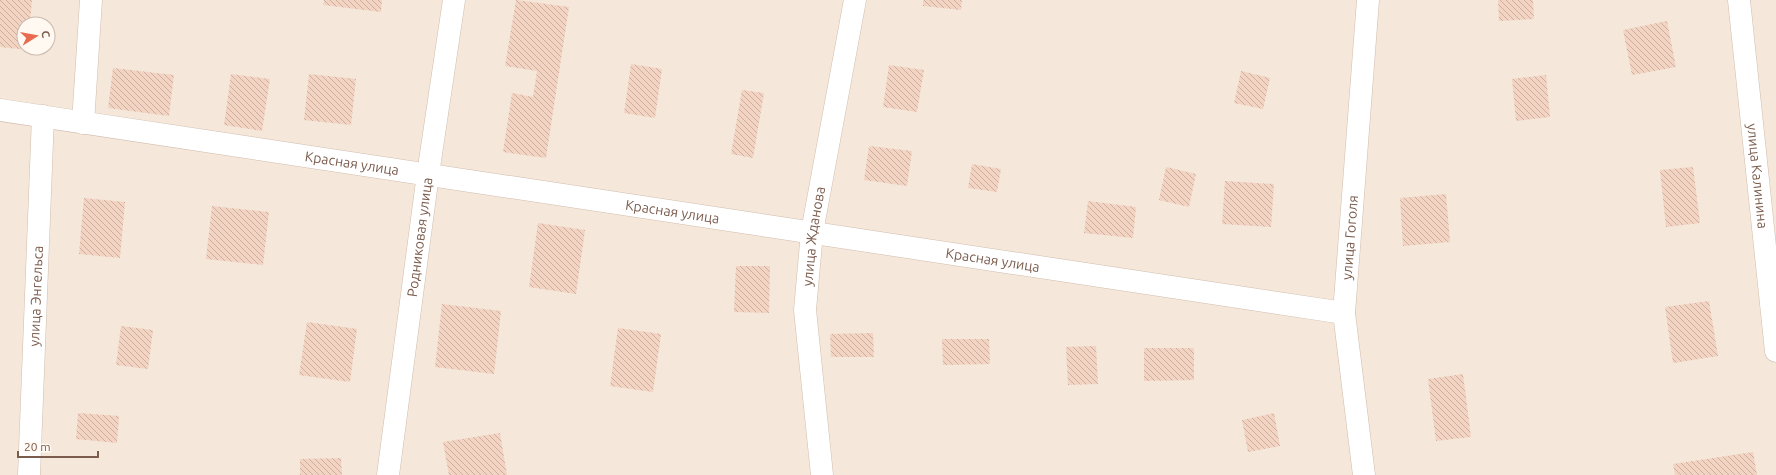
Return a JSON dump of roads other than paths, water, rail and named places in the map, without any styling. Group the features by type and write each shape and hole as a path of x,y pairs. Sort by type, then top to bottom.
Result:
{"street":[{"path":"83,123 91,0"},
{"name":"Родниковая улица","path":"388,475 428,174 454,0"},
{"name":"улица Жданова","path":"822,475 805,310 812,232 855,0"},
{"name":"улица Гоголя","path":"1364,475 1344,313 1368,0"},
{"name":"улица Калинина","path":"1739,0 1776,351"},
{"name":"Красная улица","path":"0,110 1344,313"},
{"name":"улица Энгельса","path":"29,475 43,116"}]}
